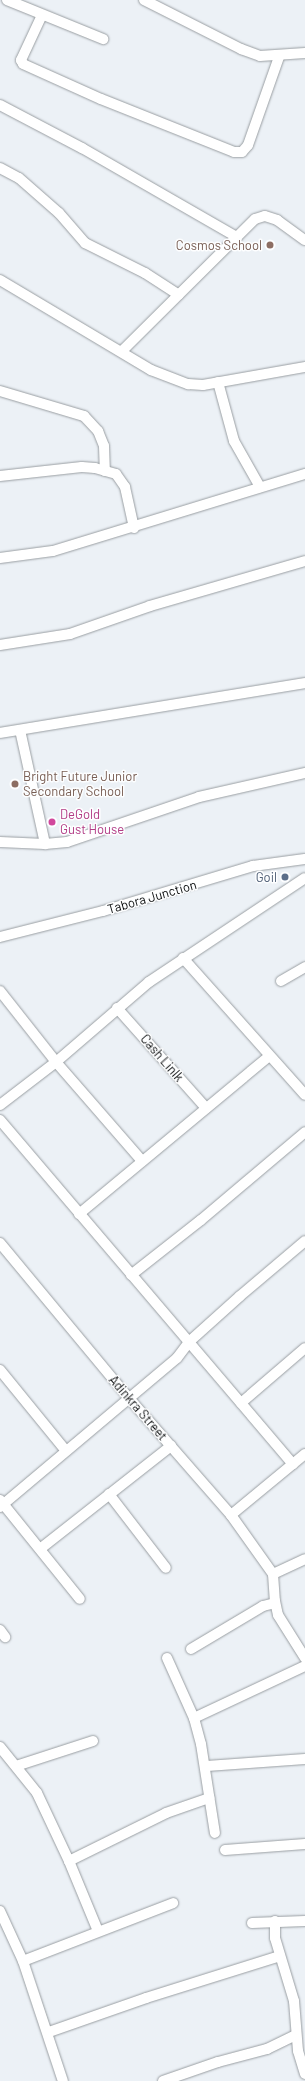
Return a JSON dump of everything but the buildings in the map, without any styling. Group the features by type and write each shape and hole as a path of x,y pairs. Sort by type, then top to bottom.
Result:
{"street":[{"path":"8,0 103,40"},
{"path":"144,0 241,49 260,56 305,54"},
{"path":"42,15 21,60 23,64 101,99 234,152 242,152 248,144 279,56"},
{"path":"0,105 82,148 238,237"},
{"path":"0,168 19,178 59,214 85,243 145,273 179,295"},
{"path":"122,351 255,219 265,216 277,220 305,240"},
{"path":"0,280 122,351 151,370 188,384 218,382 305,367"},
{"path":"218,382 234,441 260,487"},
{"path":"0,391 84,416 98,431 104,446 105,470"},
{"path":"0,476 82,467 105,470 116,474 123,483 134,528"},
{"path":"0,558 53,551 134,528 305,474"},
{"path":"0,645 70,634 150,606 305,561"},
{"path":"0,733 305,683"},
{"path":"20,730 45,844"},
{"path":"0,842 45,844 67,842 199,797 305,773"},
{"name":"Tabora Junction","path":"0,937 103,912 254,866 305,859"},
{"path":"0,1105 56,1062 117,1008 183,958 305,878"},
{"path":"183,958 269,1056 305,1094"},
{"path":"281,981 305,967"},
{"path":"0,991 56,1062 142,1161"},
{"name":"Cash Linlk","path":"117,1008 206,1108"},
{"path":"79,1214 269,1056"},
{"path":"0,1120 131,1275 190,1341 293,1464"},
{"path":"131,1275 201,1220 305,1132"},
{"path":"80,1599 40,1549 1,1504 66,1451 128,1397 177,1358 190,1341 305,1241"},
{"name":"Adinkra Street","path":"0,1243 128,1397 231,1515 273,1574"},
{"path":"241,1403 305,1348"},
{"path":"0,1370 66,1451"},
{"path":"40,1549 171,1446"},
{"path":"231,1515 305,1454"},
{"path":"109,1494 166,1568"},
{"path":"305,1559 273,1574 273,1587 278,1615 305,1658"},
{"path":"190,1648 264,1606 275,1602"},
{"path":"167,1658 194,1718 207,1766 209,1798 216,1833"},
{"path":"194,1718 305,1666"},
{"path":"16,1766 93,1741"},
{"path":"0,1747 37,1793 69,1861 98,1931"},
{"path":"207,1766 305,1759"},
{"path":"69,1861 153,1819 209,1798"},
{"path":"225,1850 305,1844"},
{"path":"24,1961 173,1903"},
{"path":"0,1910 24,1961 49,2032 64,2081"},
{"path":"275,1921 275,1938 294,2001 296,2035 305,2074"},
{"path":"252,1923 305,1921"},
{"path":"49,2032 146,1998 280,1956"},
{"path":"294,2001 305,2000"},
{"path":"163,2081 218,2062 267,2049 296,2035"}],"place":[{"name":"Cosmos School","path":"270,245"},
{"name":"Bright Future Junior Secondary School","path":"15,784"},
{"name":"DeGold Gust House","path":"52,822"},
{"name":"Goil","path":"285,877"}]}
